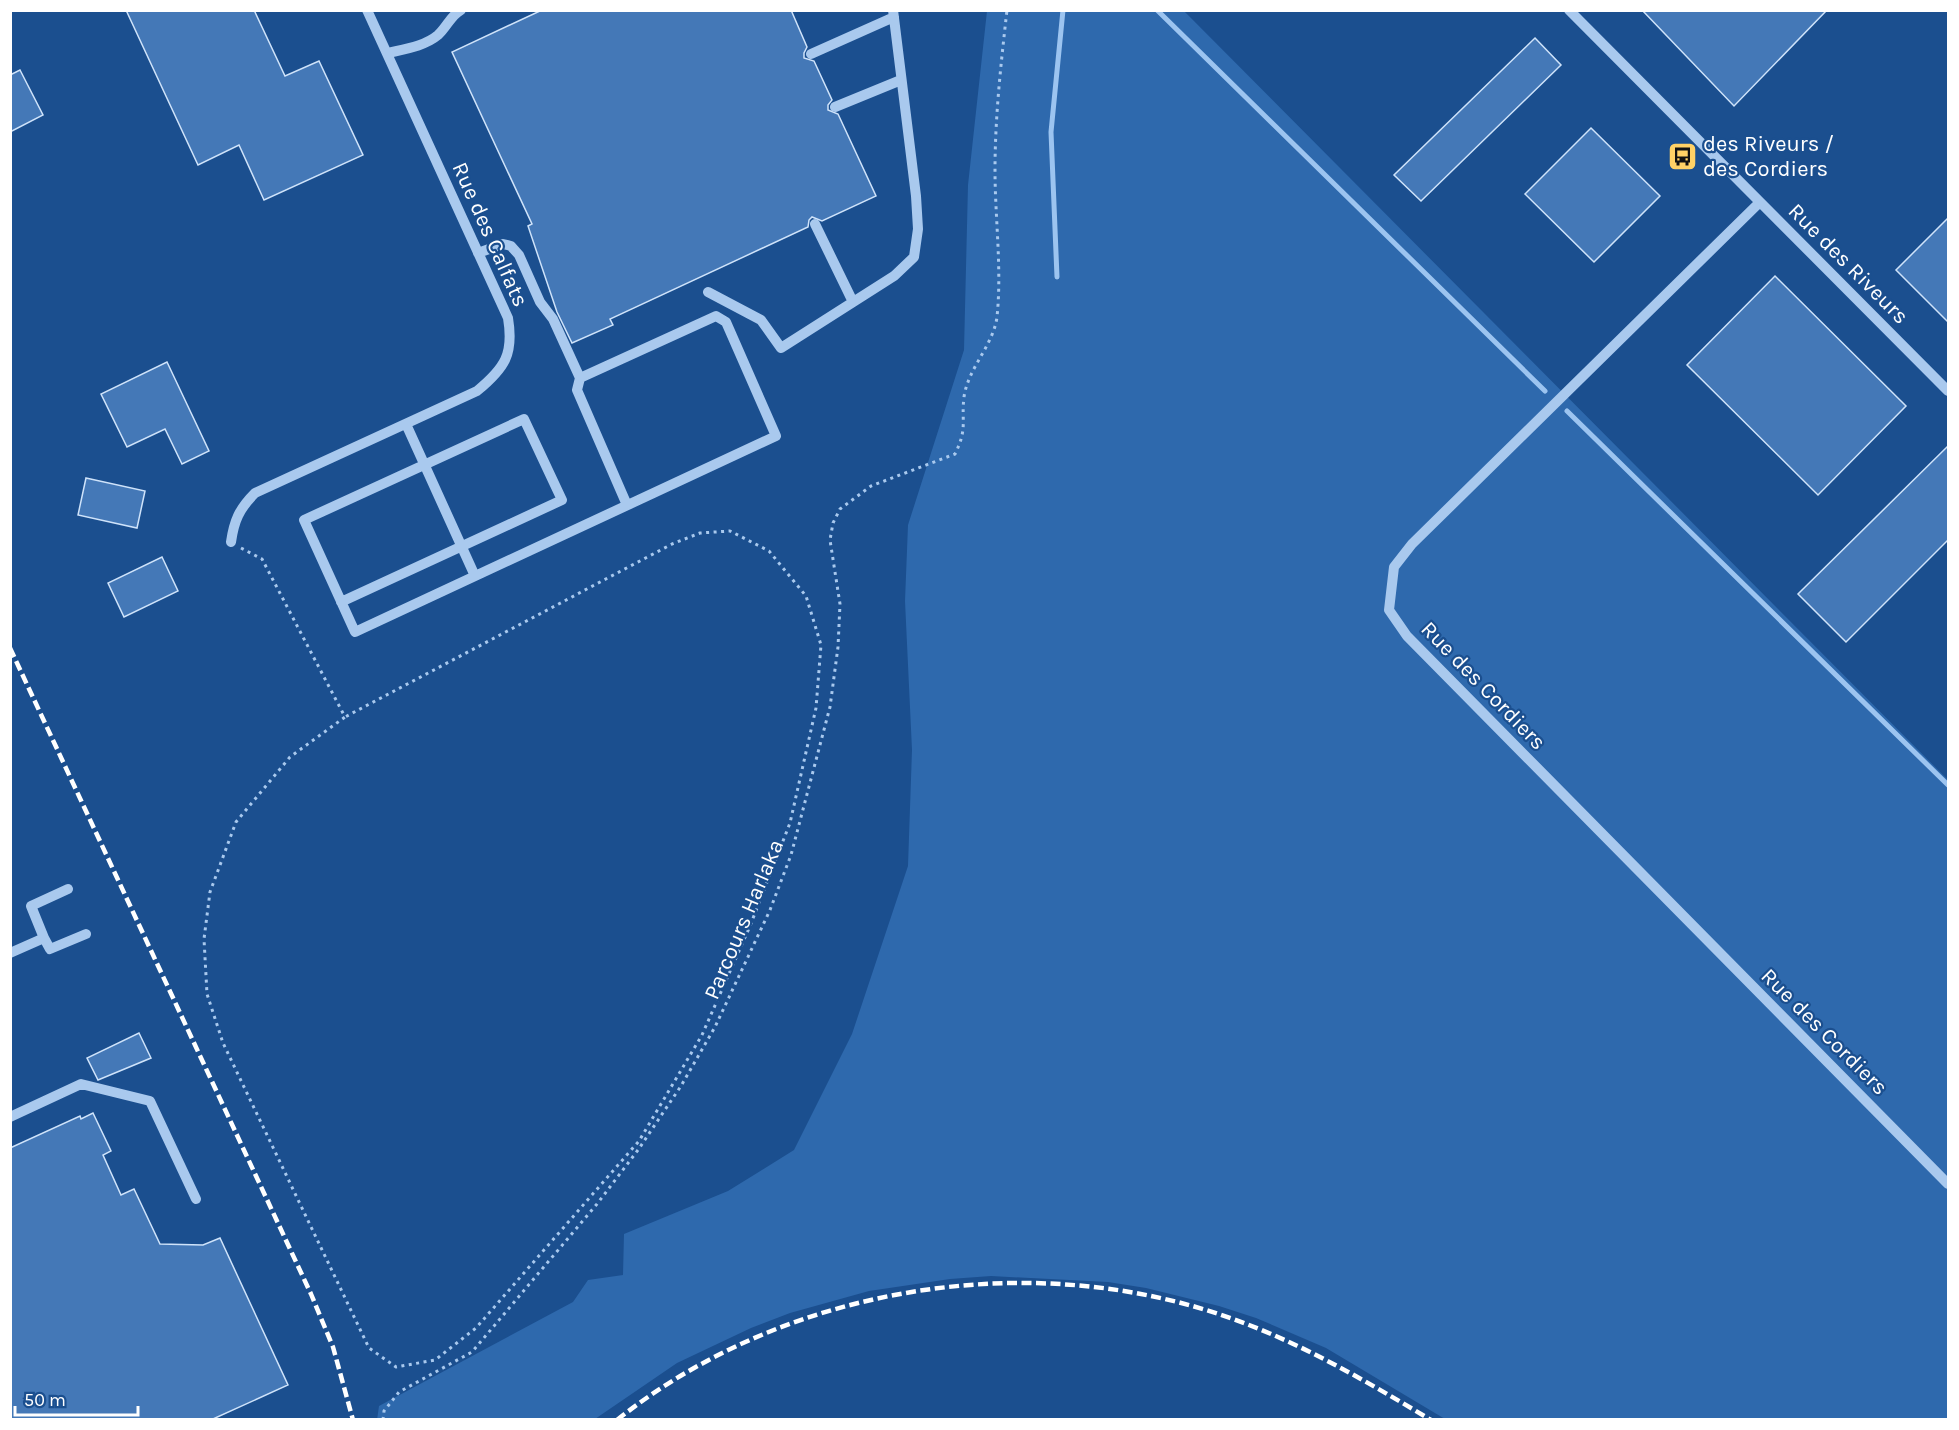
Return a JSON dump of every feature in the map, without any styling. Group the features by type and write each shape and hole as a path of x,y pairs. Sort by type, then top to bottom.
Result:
{"street":[{"name":"Rue des Calfats","path":"231,542 233,523 242,506 255,494 477,391 493,378 508,356 512,339 508,318 367,10"},
{"path":"388,53 422,44 436,36 455,13 461,10"},
{"name":"Rue des Riveurs","path":"1569,10 1948,391"},
{"path":"708,292 761,320 781,348 906,266 914,257 918,245 916,196 893,14 811,54"},
{"path":"835,107 901,80"},
{"name":"Rue des Cordiers","path":"1760,202 1412,544 1394,567 1389,610 1407,636 1948,1184"},
{"path":"815,224 853,302"},
{"path":"478,253 503,244 517,251 540,302 553,319 580,378 577,390 627,505"},
{"path":"341,602 562,500 524,420 304,520 341,602 355,632 776,436 726,322 716,316 580,378"},
{"path":"406,424 475,576"},
{"path":"68,889 31,906 50,949 86,934"},
{"path":"10,953 44,938"},
{"path":"10,1117 81,1084 150,1101 196,1199"}],"path":[{"name":"Parcours Harlaka","path":"383,1419 384,1411 399,1392 472,1352 638,1150 681,1086 715,1027 770,910 791,855 830,707 840,604 830,540 833,523 840,509 871,486 955,454 962,440 964,396 974,369 986,353 997,318 995,167 1000,71 1007,10"},
{"path":"730,531 769,551 806,596 821,645 816,708 790,823 750,926 702,1035 645,1132 476,1328 435,1360 396,1367 369,1348 223,1043 207,994 204,939 210,892 236,822 290,756 345,717 672,544 700,533 730,531"},
{"path":"231,542 262,559 345,717"}],"shaded area":[{"path":"987,11 1184,11 1948,780 1948,1419 1445,1419 1326,1348 1256,1318 1219,1306 1146,1288 1108,1282 991,1276 950,1279 869,1291 790,1313 751,1328 677,1363 595,1419 377,1420 379,1406 573,1302 588,1280 623,1275 624,1234 728,1191 794,1150 852,1034 908,866 912,750 905,601 908,525 964,350 968,185"}],"building":[{"path":"126,10 254,10 285,76 319,61 363,155 264,200 239,145 198,165"},
{"path":"542,10 791,10 807,47 804,58 814,61 832,100 828,105 828,110 838,114 876,196 822,221 812,217 808,227 610,319 613,325 572,343 557,312 528,226 532,224 452,52"},
{"path":"1642,10 1827,10 1734,106"},
{"path":"1535,38 1561,65 1421,201 1394,175"},
{"path":"20,70 43,115 10,132 10,75"},
{"path":"1591,128 1660,196 1594,262 1525,194"},
{"path":"1948,218 1948,322 1896,270"},
{"path":"1775,276 1906,406 1818,495 1687,365"},
{"path":"167,362 209,451 182,464 165,429 127,447 101,394"},
{"path":"1948,446 1948,540 1846,642 1798,594"},
{"path":"86,478 145,491 137,528 78,515"},
{"path":"162,557 178,591 124,617 108,583"},
{"path":"139,1033 151,1058 98,1080 87,1058"},
{"path":"93,1113 111,1151 103,1155 121,1195 134,1189 160,1244 203,1245 220,1238 288,1385 213,1419 10,1419 10,1148 80,1116 81,1119"}],"waterway":[{"path":"1057,277 1051,132 1063,10"},
{"path":"1157,10 1545,391"},
{"path":"1567,411 1948,785"}],"railway":[{"path":"10,648 311,1294 333,1347 353,1420"},
{"path":"617,1420 683,1374 756,1337 832,1310 912,1292 994,1284 1075,1285 1155,1297 1233,1319 1309,1352 1358,1377 1431,1420"}],"place":[{"name":"des Riveurs / des Cordiers","path":"1682,156"}]}
